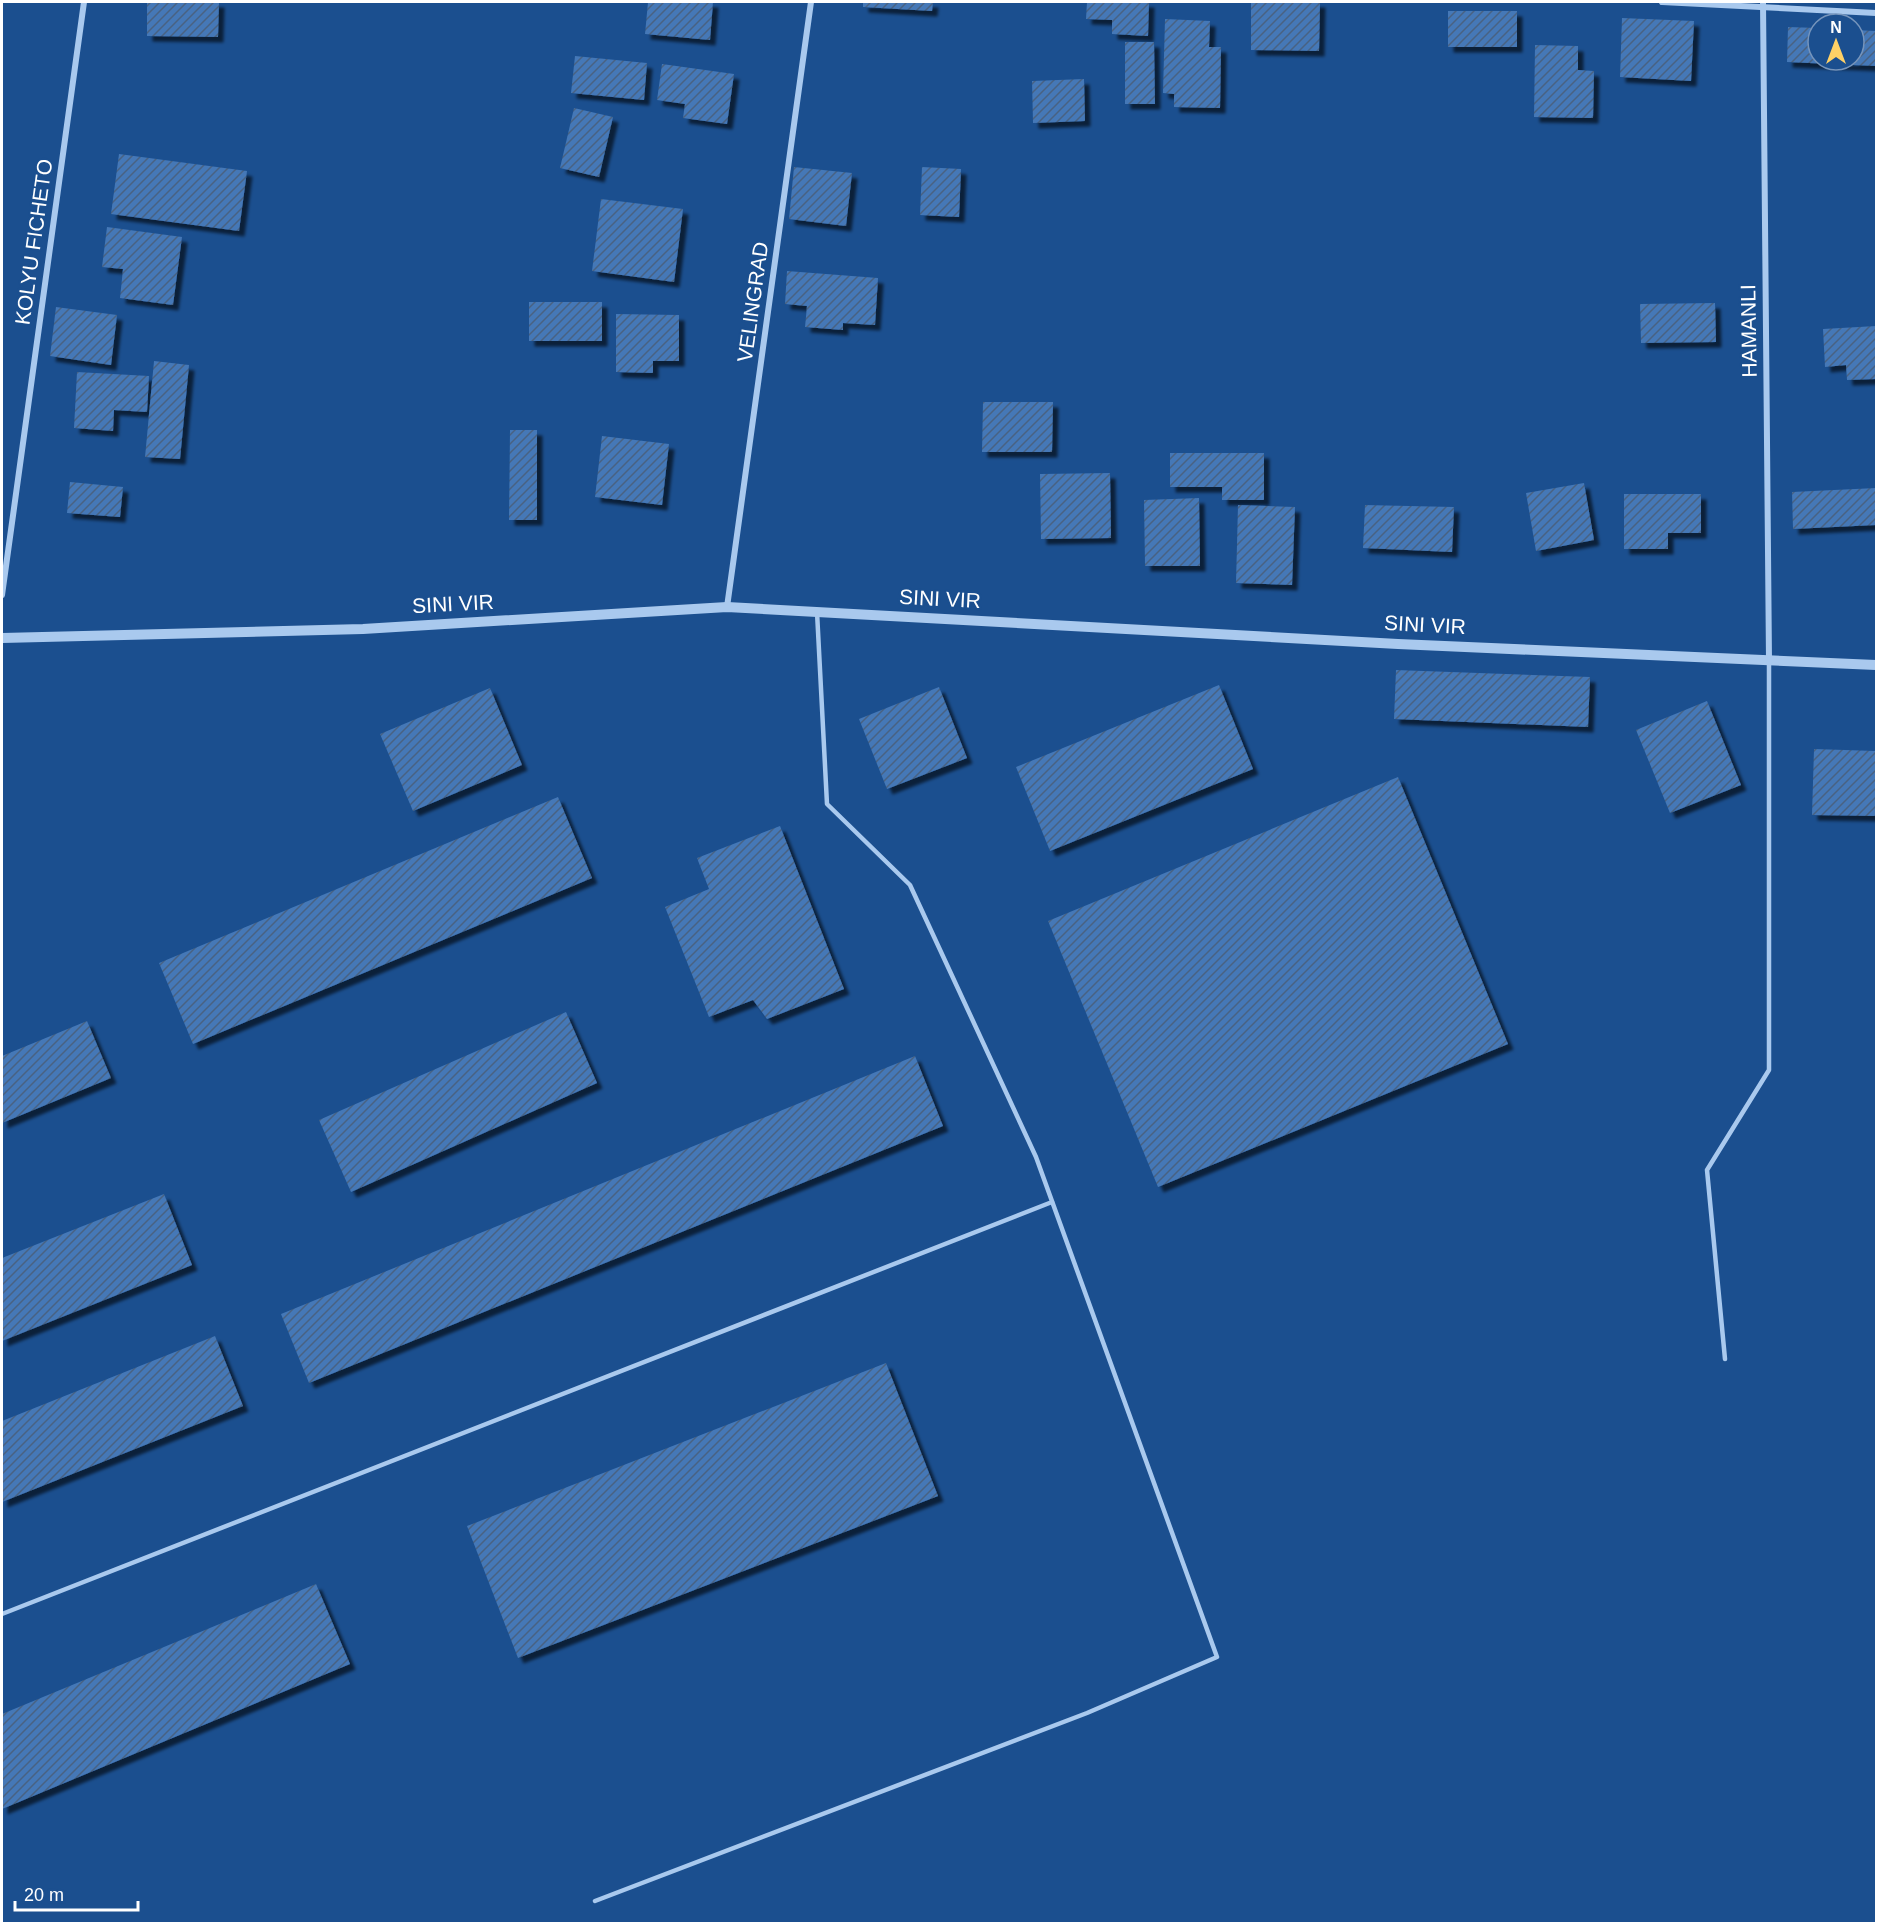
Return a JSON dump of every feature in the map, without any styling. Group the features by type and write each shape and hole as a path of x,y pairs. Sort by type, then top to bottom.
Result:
{"street":[{"name":"KOLYU FICHETO","path":"2,595 84,2"},
{"name":"VELINGRAD","path":"727,607 811,2"},
{"path":"1662,2 1763,4 1876,13"},
{"name":"HAMANLI","path":"1763,4 1769,661"},
{"name":"SINI VIR","path":"2,638 363,629 727,607 1398,644 1876,665"}],"lane":[{"path":"595,1901 1087,1713 1217,1656 1036,1157 910,885 827,804 817,612"},
{"path":"1725,1359 1707,1170 1769,1070 1769,661"},
{"path":"2,1614 1052,1202"}],"building":[{"path":"147,2 219,2 218,37 147,36"},
{"path":"648,2 713,2 710,40 645,34"},
{"path":"863,2 933,2 932,11 863,7"},
{"path":"1087,2 1149,2 1148,36 1112,34 1112,20 1086,19"},
{"path":"1251,2 1320,2 1319,51 1251,50"},
{"path":"1448,11 1517,11 1517,47 1448,47"},
{"path":"1622,18 1694,21 1691,81 1620,77"},
{"path":"1165,19 1210,21 1209,47 1221,47 1220,108 1174,107 1174,94 1163,93"},
{"path":"1788,27 1806,28 1806,63 1787,62"},
{"path":"1866,31 1876,31 1876,66 1866,66"},
{"path":"1125,42 1154,42 1155,104 1125,104"},
{"path":"1535,45 1578,46 1578,70 1594,71 1593,118 1534,117"},
{"path":"575,56 647,63 644,100 571,93"},
{"path":"662,64 734,74 727,124 683,118 685,104 657,100"},
{"path":"1084,79 1085,121 1033,123 1032,81"},
{"path":"574,108 613,117 599,177 560,168"},
{"path":"119,154 247,171 239,231 111,214"},
{"path":"794,167 852,173 846,226 789,219"},
{"path":"922,167 961,169 959,217 920,215"},
{"path":"601,199 683,209 674,282 592,271"},
{"path":"107,227 182,237 173,305 120,298 123,269 102,267"},
{"path":"787,271 878,278 875,325 843,323 843,330 805,327 807,306 785,304"},
{"path":"529,302 602,302 602,341 529,341"},
{"path":"1715,303 1716,342 1641,343 1640,304"},
{"path":"56,307 117,315 111,365 50,356"},
{"path":"616,314 679,315 679,361 653,361 653,373 616,372"},
{"path":"1876,326 1876,379 1847,380 1846,365 1825,367 1823,329"},
{"path":"154,361 189,365 180,459 145,457"},
{"path":"77,372 149,376 147,412 114,410 113,431 74,428"},
{"path":"983,402 1053,402 1052,452 982,452"},
{"path":"510,430 537,430 537,520 509,520"},
{"path":"602,436 669,444 662,505 595,497"},
{"path":"1170,453 1264,453 1264,500 1222,500 1222,487 1170,487"},
{"path":"1110,473 1111,538 1041,539 1040,474"},
{"path":"70,482 123,487 120,517 67,513"},
{"path":"1584,483 1594,540 1536,551 1526,493"},
{"path":"1876,488 1876,525 1793,529 1792,492"},
{"path":"1624,494 1701,494 1701,533 1668,533 1668,549 1624,549"},
{"path":"1199,498 1200,566 1145,566 1144,500"},
{"path":"1238,505 1295,507 1292,585 1236,583"},
{"path":"1365,505 1454,507 1452,552 1363,548"},
{"path":"1396,670 1590,677 1588,727 1394,719"},
{"path":"1219,685 1253,769 1050,851 1016,767"},
{"path":"939,687 967,758 887,789 859,719"},
{"path":"490,688 522,765 413,811 380,734"},
{"path":"1707,701 1741,785 1670,813 1636,730"},
{"path":"1814,749 1876,751 1876,816 1812,815"},
{"path":"1398,777 1508,1044 1158,1187 1048,921"},
{"path":"558,797 592,878 193,1044 159,963"},
{"path":"780,826 844,989 767,1019 753,1000 709,1017 665,907 709,889 697,858"},
{"path":"566,1012 597,1083 351,1192 319,1120"},
{"path":"87,1021 111,1078 2,1123 2,1056"},
{"path":"915,1056 943,1126 309,1383 281,1314"},
{"path":"164,1194 192,1265 2,1341 2,1258"},
{"path":"215,1336 243,1406 2,1502 2,1421"},
{"path":"886,1363 938,1496 518,1658 467,1526"},
{"path":"316,1584 350,1664 2,1809 2,1714"}]}
